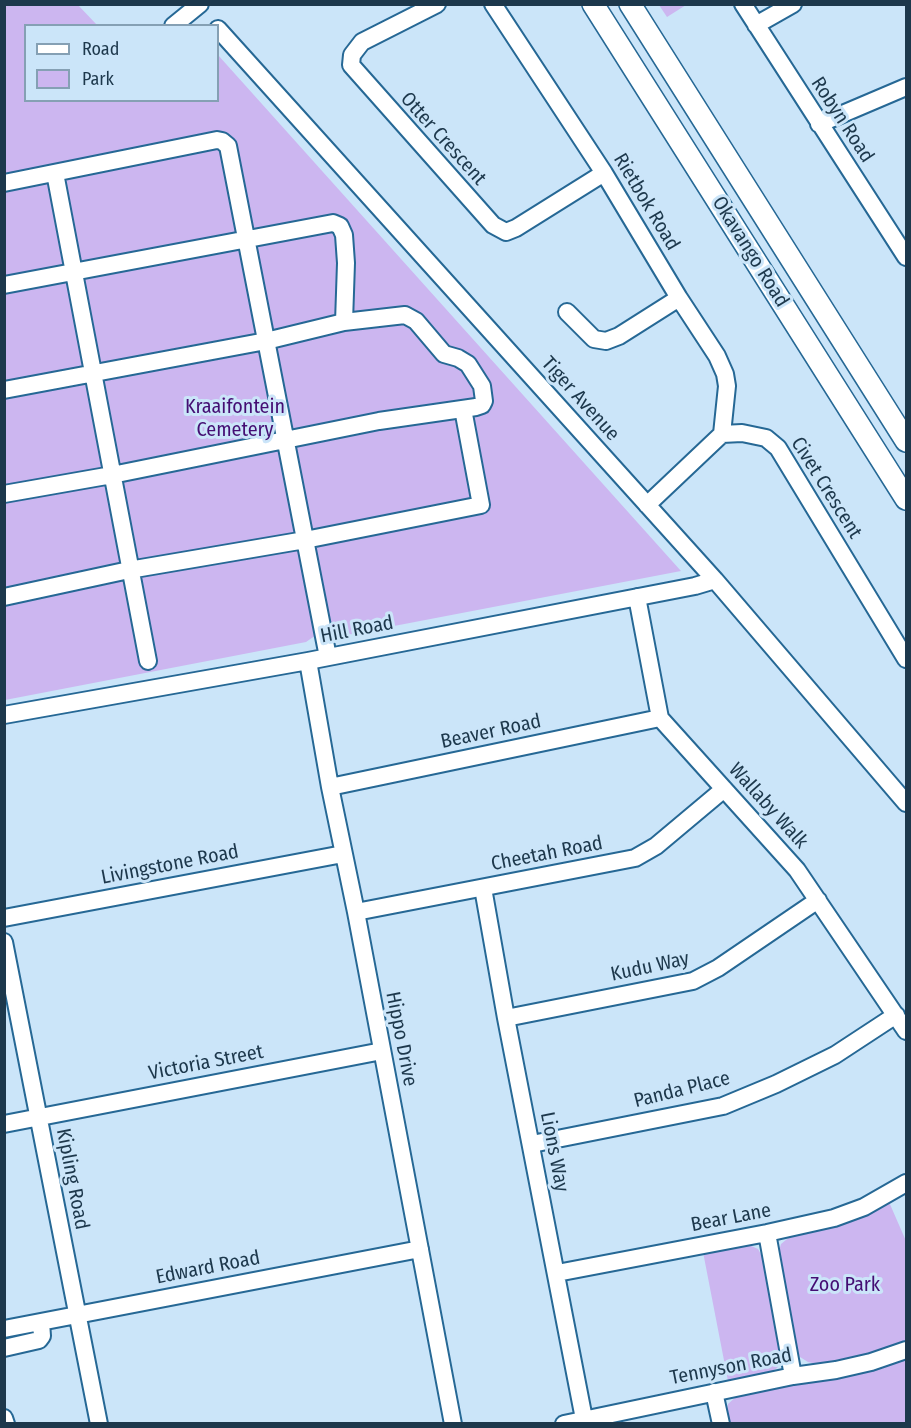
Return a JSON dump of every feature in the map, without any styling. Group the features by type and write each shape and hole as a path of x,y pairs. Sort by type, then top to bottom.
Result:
{"main road":[{"name":"Okavango Road","path":"593,4 906,499"},
{"name":"Okavango Road","path":"630,4 906,441"}],"street":[{"name":"Otter Crescent","path":"437,4 363,42 352,55 351,65 493,225 506,232 516,228 604,173"},
{"name":"Rietbok Road","path":"494,4 604,173 679,298 717,356 725,374 727,386 723,434"},
{"name":"Robyn Road","path":"743,4 906,257"},
{"path":"756,26 793,4"},
{"path":"175,24 198,5"},
{"name":"Tiger Avenue","path":"198,5 214,24"},
{"name":"Tiger Avenue","path":"219,30 715,580 906,803"},
{"path":"819,124 906,87"},
{"path":"4,183 217,140 228,146 328,657"},
{"path":"55,173 148,661"},
{"path":"4,285 73,270 333,223 340,226 344,236 346,263 344,322"},
{"path":"567,312 594,339 606,341 619,336 679,298"},
{"path":"4,390 266,341 344,322 405,315 411,316 444,354 465,361 482,386 484,403 480,407 379,421 112,476 4,494"},
{"path":"4,597 129,570 305,540 481,505 463,409"},
{"path":"647,505 723,434"},
{"name":"Civet Crescent","path":"723,434 756,435 766,438 778,448 906,659"},
{"name":"Hill Road","path":"4,715 308,661 695,586 715,580"},
{"path":"638,597 660,718"},
{"name":"Hippo Drive","path":"308,661 330,787 356,912 453,1424"},
{"name":"Beaver Road","path":"330,787 660,718"},
{"name":"Wallaby Walk","path":"660,718 796,870 906,1031"},
{"name":"Cheetah Road","path":"356,912 635,858 656,846 724,789"},
{"name":"Livingstone Road","path":"4,918 343,854"},
{"name":"Lions Way","path":"483,888 506,1018 585,1421"},
{"name":"Kudu Way","path":"506,1018 693,981 718,968 818,900"},
{"name":"Kipling Road","path":"4,942 99,1424"},
{"name":"Panda Place","path":"532,1144 723,1106 776,1084 835,1055 896,1015"},
{"name":"Victoria Street","path":"4,1124 381,1051"},
{"name":"Bear Lane","path":"556,1273 834,1218 864,1208 906,1183"},
{"path":"767,1233 793,1376"},
{"name":"Edward Road","path":"4,1329 420,1249"},
{"path":"4,1348 39,1340 42,1336 41,1322"},
{"name":"Tennyson Road","path":"564,1424 793,1376 872,1362 906,1350"},
{"path":"714,1392 721,1424"},
{"path":"4,1418 6,1424"}],"green space":[{"name":"Kraaifontein Cemetery","path":"5,5 78,5 96,24 24,24 24,102 219,102 219,56 681,571 347,635 319,633 306,642 5,700"},
{"path":"659,5 686,5 667,17"},
{"name":"Zoo Park","path":"889,1202 906,1241 906,1341 894,1348 817,1364 808,1362 800,1357 796,1348 778,1254 781,1244 792,1235"},
{"name":"Zoo Park","path":"749,1245 758,1249 764,1260 782,1361 769,1373 728,1381 703,1252"},
{"path":"906,1359 906,1423 728,1423 726,1413 728,1404 739,1394 878,1368"}]}
